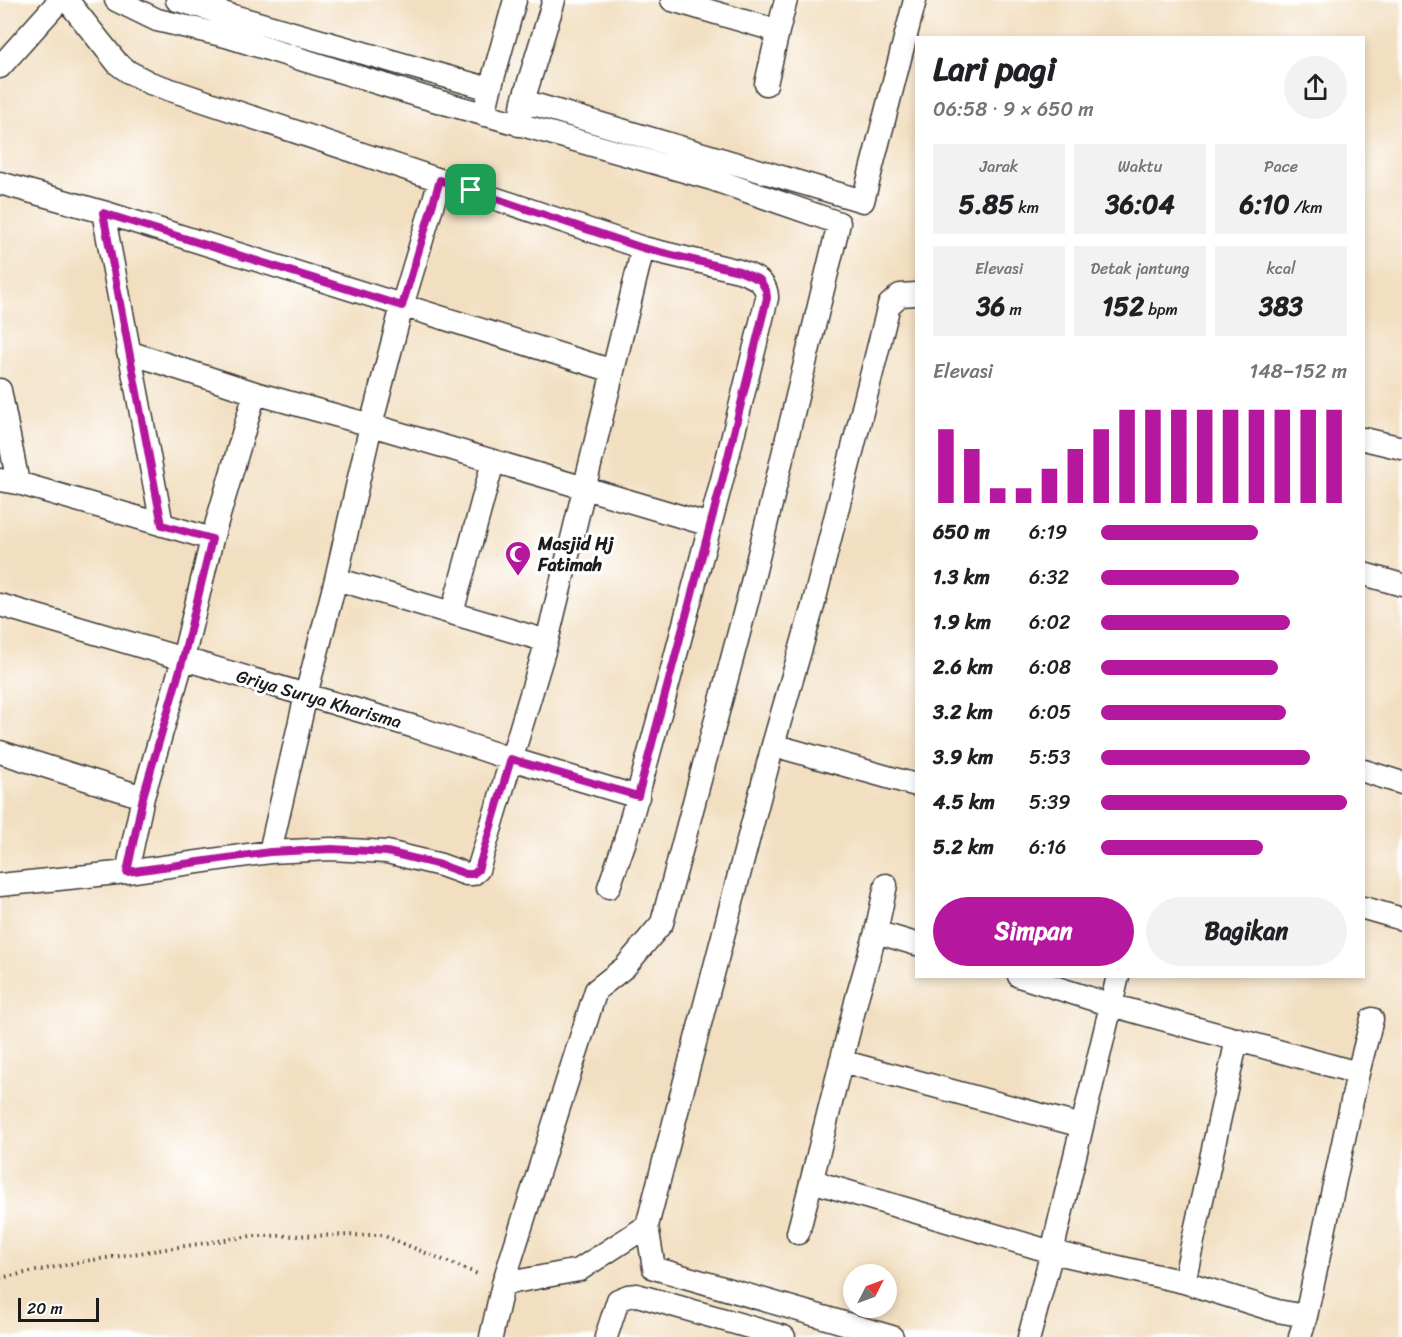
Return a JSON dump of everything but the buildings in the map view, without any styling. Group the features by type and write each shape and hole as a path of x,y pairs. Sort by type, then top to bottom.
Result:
{"street":[{"path":"0,67 60,0"},
{"path":"67,0 118,64 150,82 643,248 739,271 760,280 766,290 767,298 761,324 638,796 609,887"},
{"path":"116,0 157,20 226,36 484,115 712,179 839,223 750,591 662,923 625,967 596,990 503,1284 491,1337"},
{"path":"177,0 490,89"},
{"path":"484,115 515,0"},
{"path":"519,125 523,101 554,0"},
{"path":"672,0 778,31"},
{"path":"766,84 786,0"},
{"path":"523,101 863,201 915,0"},
{"path":"496,65 531,73"},
{"path":"270,852 371,425 402,306 440,180"},
{"path":"0,183 613,370"},
{"path":"103,213 162,525"},
{"path":"0,885 127,872 270,852 332,849 387,852 441,865 466,874 473,874 478,870 547,640 643,248"},
{"path":"892,1337 654,1268 647,1226 773,745 813,606 889,305 900,295 915,294"},
{"path":"128,352 255,393 710,525"},
{"path":"0,390 9,481 212,539"},
{"path":"127,872 143,797 183,659 212,539 255,393"},
{"path":"1365,439 1402,448"},
{"path":"452,613 493,462"},
{"path":"1365,574 1402,585"},
{"path":"336,579 547,640"},
{"name":"Griya Surya Kharisma","path":"0,605 415,727 511,759 638,796"},
{"path":"773,745 915,785"},
{"path":"0,752 143,797"},
{"path":"1365,771 1402,783"},
{"path":"798,1233 876,932 886,885"},
{"path":"1365,908 1402,919"},
{"path":"876,932 915,944"},
{"path":"1025,978 1111,1005 1358,1073"},
{"path":"1029,1337 1052,1252 1118,978"},
{"path":"812,1179 825,1185 1052,1252 1184,1282 1277,1311 1303,1326 1358,1073 1372,1019"},
{"path":"1184,1282 1237,1039"},
{"path":"842,1061 1082,1126"},
{"path":"503,1284 579,1270 647,1226"},
{"path":"606,1337 618,1300 637,1295 784,1337"}],"path":[{"path":"0,1278 80,1262 251,1236 382,1235 503,1284"}],"place":[{"name":"Masjid Hj Fatimah","path":"518,577"}],"route":[{"path":"440,180 471,190 643,248 739,271 760,280 766,290 767,298 723,477 638,796 511,759 478,870 473,874 387,852 332,849 270,852 127,872 143,797 183,659 212,539 162,525 103,213 402,306 440,180"}]}
